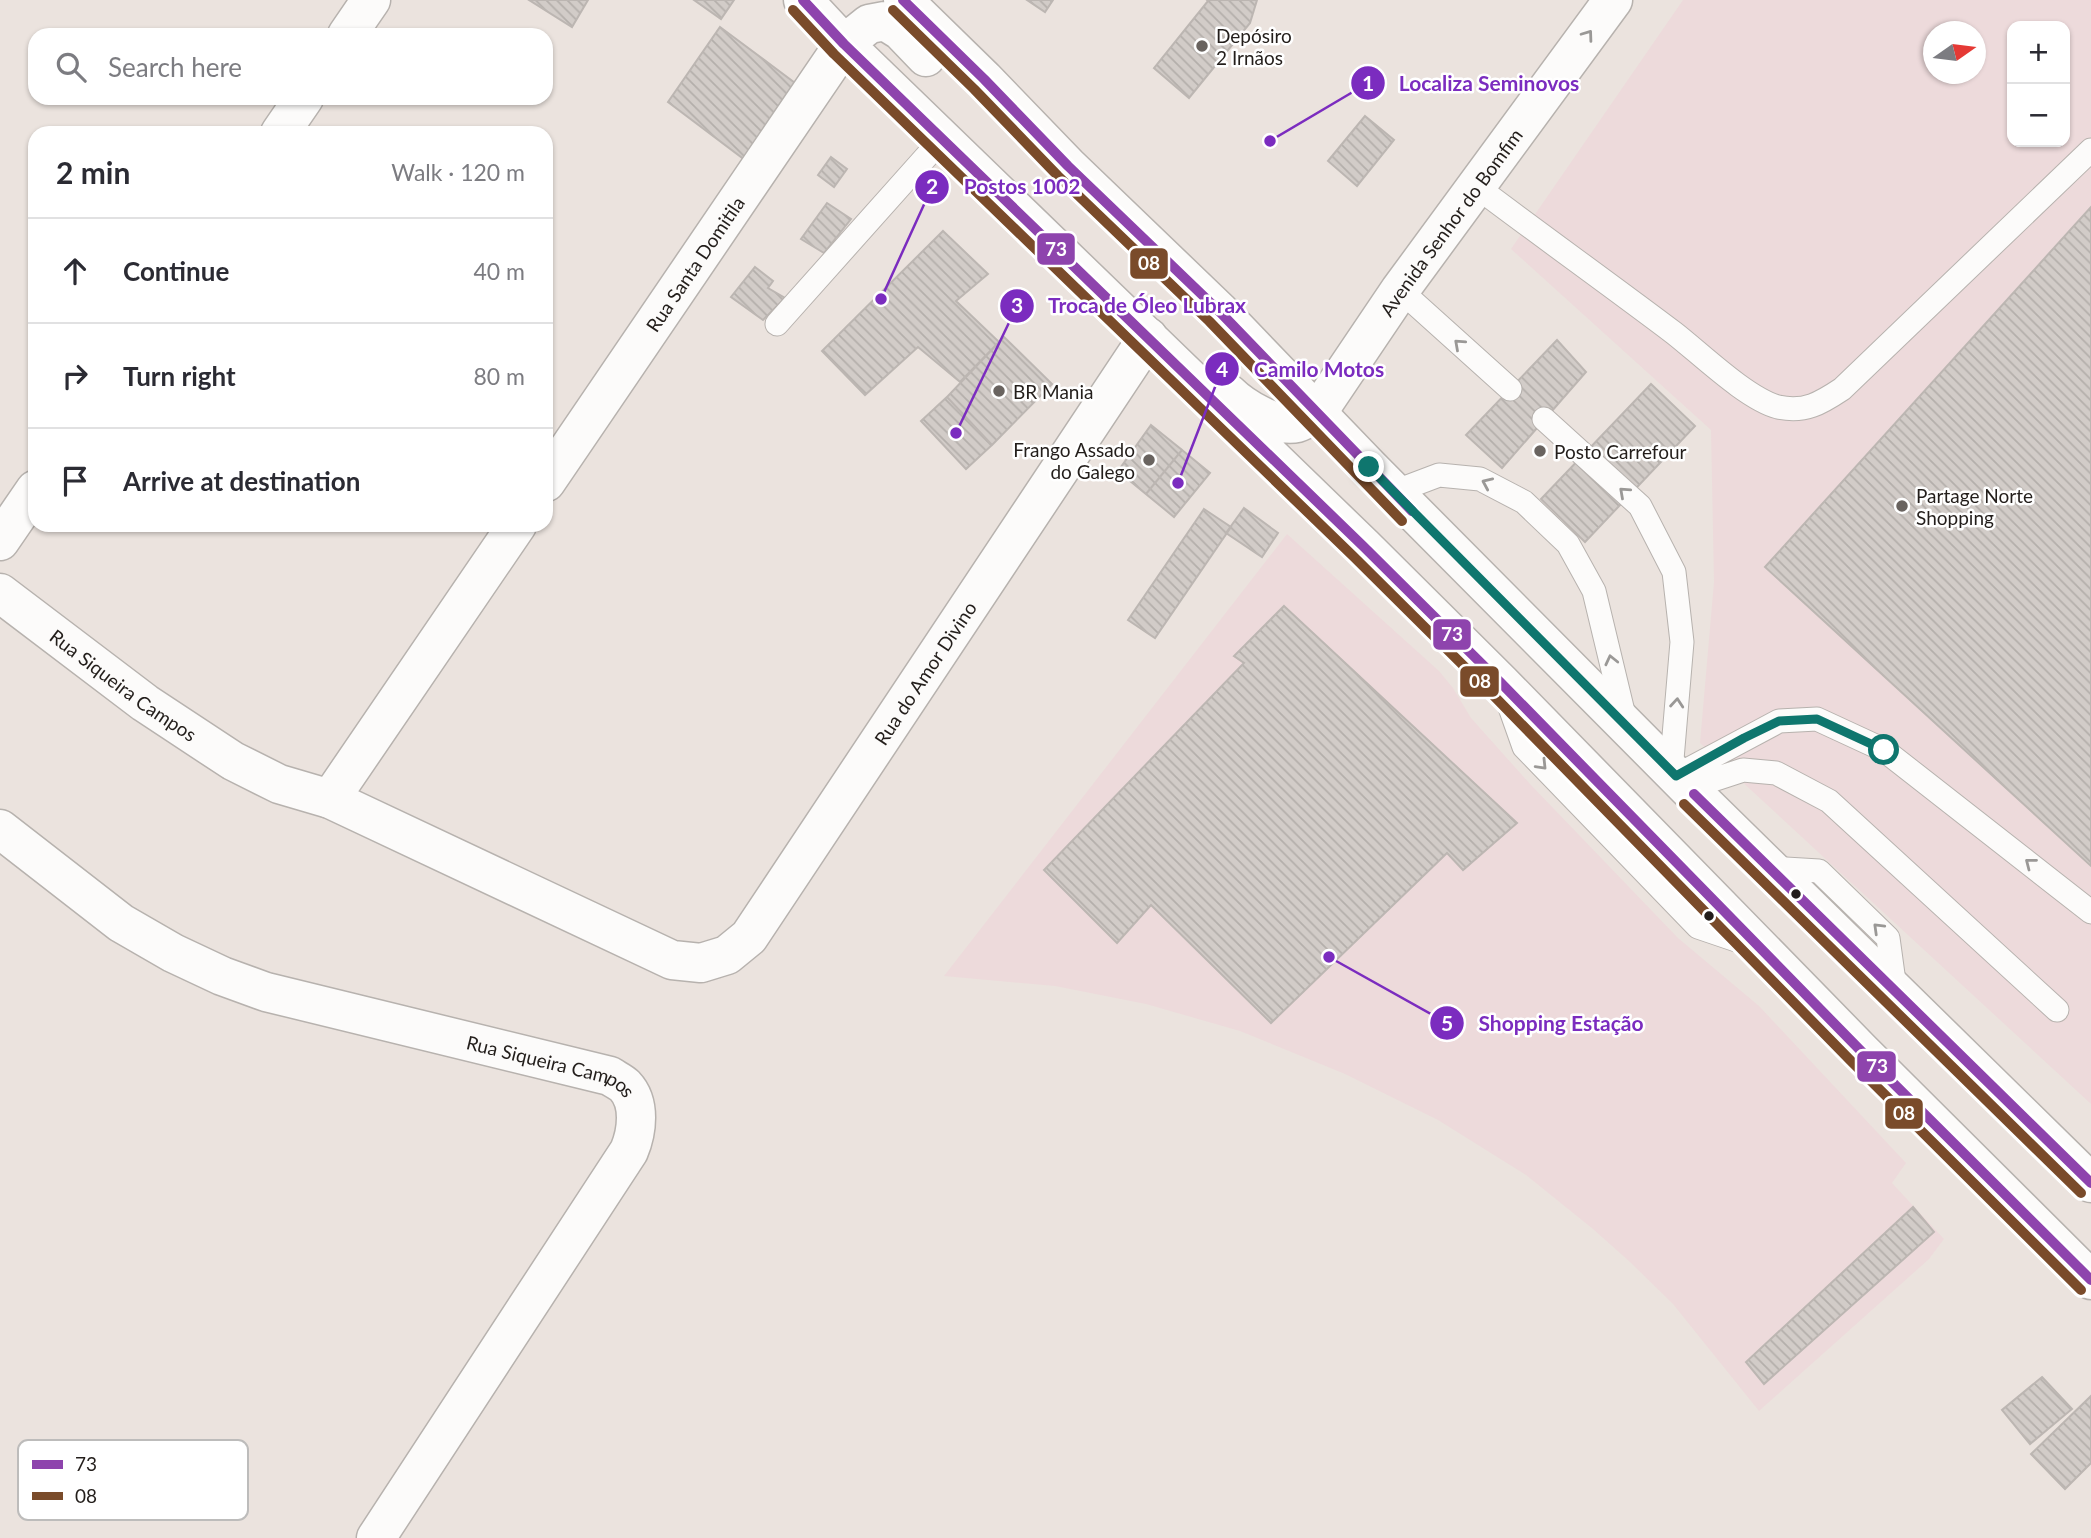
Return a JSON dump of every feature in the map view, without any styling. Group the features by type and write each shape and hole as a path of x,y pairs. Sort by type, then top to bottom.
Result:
{"main road":[{"path":"352,28 371,0"},
{"path":"903,0 1068,166 1219,311 1678,778 2091,1183"},
{"name":"Avenida Senhor do Bomfim","path":"1317,413 1399,290 1614,0"},
{"path":"806,1 844,44 1501,683 1762,949 2089,1274"},
{"name":"Rua Santa Domitila","path":"553,472 844,44 869,24 885,21 901,31 1015,150 1068,166"},
{"path":"285,126 299,105"},
{"path":"1032,225 1086,250 1235,400 1275,422 1287,424 1298,423 1317,413"},
{"name":"Rua do Amor Divino","path":"672,960 701,963 727,955 749,937 1148,337"},
{"path":"0,541 28,500"},
{"path":"330,799 512,532"},
{"name":"Rua Siqueira Campos","path":"0,593 145,704 233,761 279,784 330,799 672,960"},
{"name":"Rua Siqueira Campos","path":"5,843 121,923 173,953 222,975 265,992 316,1002 610,1076 625,1086 634,1102 635,1137 629,1151 376,1538"}],"lane":[{"path":"776,324 942,139"},
{"path":"1477,187 1743,388 1777,407 1799,409 1820,404 1842,389 2091,150"},
{"path":"1399,290 1510,389"},
{"path":"1544,419 1640,506 1674,572 1682,642 1678,778"},
{"path":"1394,492 1438,475 1480,479 1524,502 1568,544 1594,590 1627,726"},
{"path":"1678,778 1744,738 1779,721 1817,719 1884,750 2091,912"},
{"path":"1678,778 1743,770 1776,773 1829,801 2057,1010"}],"shaded area":[{"name":"Partage Norte Shopping","path":"1683,0 2091,0 2091,1104 1700,743 1714,582 1711,430 1511,249"},
{"path":"1287,534 1439,671 1471,718 1530,784 1678,938 1759,1006 1906,1163 1892,1183 1944,1239 1929,1259 1759,1411 1673,1304 1630,1262 1526,1175 1438,1120 1345,1074 1240,1031 1146,1004 1055,986 944,976"}],"building":[{"path":"529,0 588,0 572,27"},
{"path":"694,0 734,0 721,19"},
{"path":"1027,0 1053,0 1045,12"},
{"name":"Depósiro 2 Irnãos","path":"1207,0 1257,0 1250,23 1189,98 1154,68"},
{"path":"720,27 799,86 745,160 668,102"},
{"path":"1365,116 1394,140 1357,186 1328,161"},
{"path":"831,157 847,169 834,187 818,175"},
{"path":"827,203 851,219 824,253 801,239"},
{"name":"Partage Norte Shopping","path":"2091,207 2091,866 1765,567"},
{"path":"943,231 988,274 956,301 999,342 960,382 918,347 865,395 822,351"},
{"path":"755,267 773,281 768,288 785,298 763,320 731,297"},
{"name":"BR Mania","path":"1004,337 1052,384 992,445 947,397"},
{"path":"1557,340 1586,372 1502,468 1466,435"},
{"path":"1651,384 1695,426 1585,542 1541,499"},
{"path":"947,397 992,445 966,469 921,421"},
{"name":"Frango Assado do Galego","path":"1151,425 1182,450 1146,494 1118,471"},
{"path":"1182,450 1210,473 1174,517 1146,494"},
{"path":"1244,508 1278,533 1262,557 1226,533"},
{"path":"1204,509 1231,527 1155,638 1128,620"},
{"path":"1284,606 1517,823 1463,870 1447,853 1271,1023 1151,905 1117,943 1044,870 1244,663 1234,656"},
{"path":"1913,1207 1934,1232 1764,1384 1746,1362"},
{"path":"2042,1377 2072,1409 2030,1444 2002,1410"},
{"path":"2091,1396 2091,1463 2065,1489 2031,1454"}],"transit line":[{"name":"73","path":"803,0 844,44 1501,683 1861,1051 2091,1280"},
{"name":"73","path":"903,0 1068,166 1219,311 1412,511"},
{"name":"08","path":"793,10 834,54 1491,693 1851,1061 2081,1290"},
{"name":"08","path":"893,10 1058,176 1209,321 1402,521"},
{"name":"73","path":"1694,794 2091,1183"},
{"name":"08","path":"1684,804 2081,1193"}],"place":[{"name":"Depósiro 2 Irnãos","path":"1202,46"},
{"name":"Localiza Seminovos","path":"1270,141"},
{"name":"Postos 1002","path":"881,299"},
{"name":"BR Mania","path":"999,391"},
{"name":"Troca de Óleo Lubrax","path":"956,433"},
{"name":"Posto Carrefour","path":"1540,451"},
{"name":"Frango Assado do Galego","path":"1149,460"},
{"name":"Camilo Motos","path":"1178,483"},
{"name":"Partage Norte Shopping","path":"1902,506"},
{"name":"Shopping Estação","path":"1329,957"}],"route":[{"path":"1369,467 1676,776 1779,721 1817,719 1884,750"}]}
